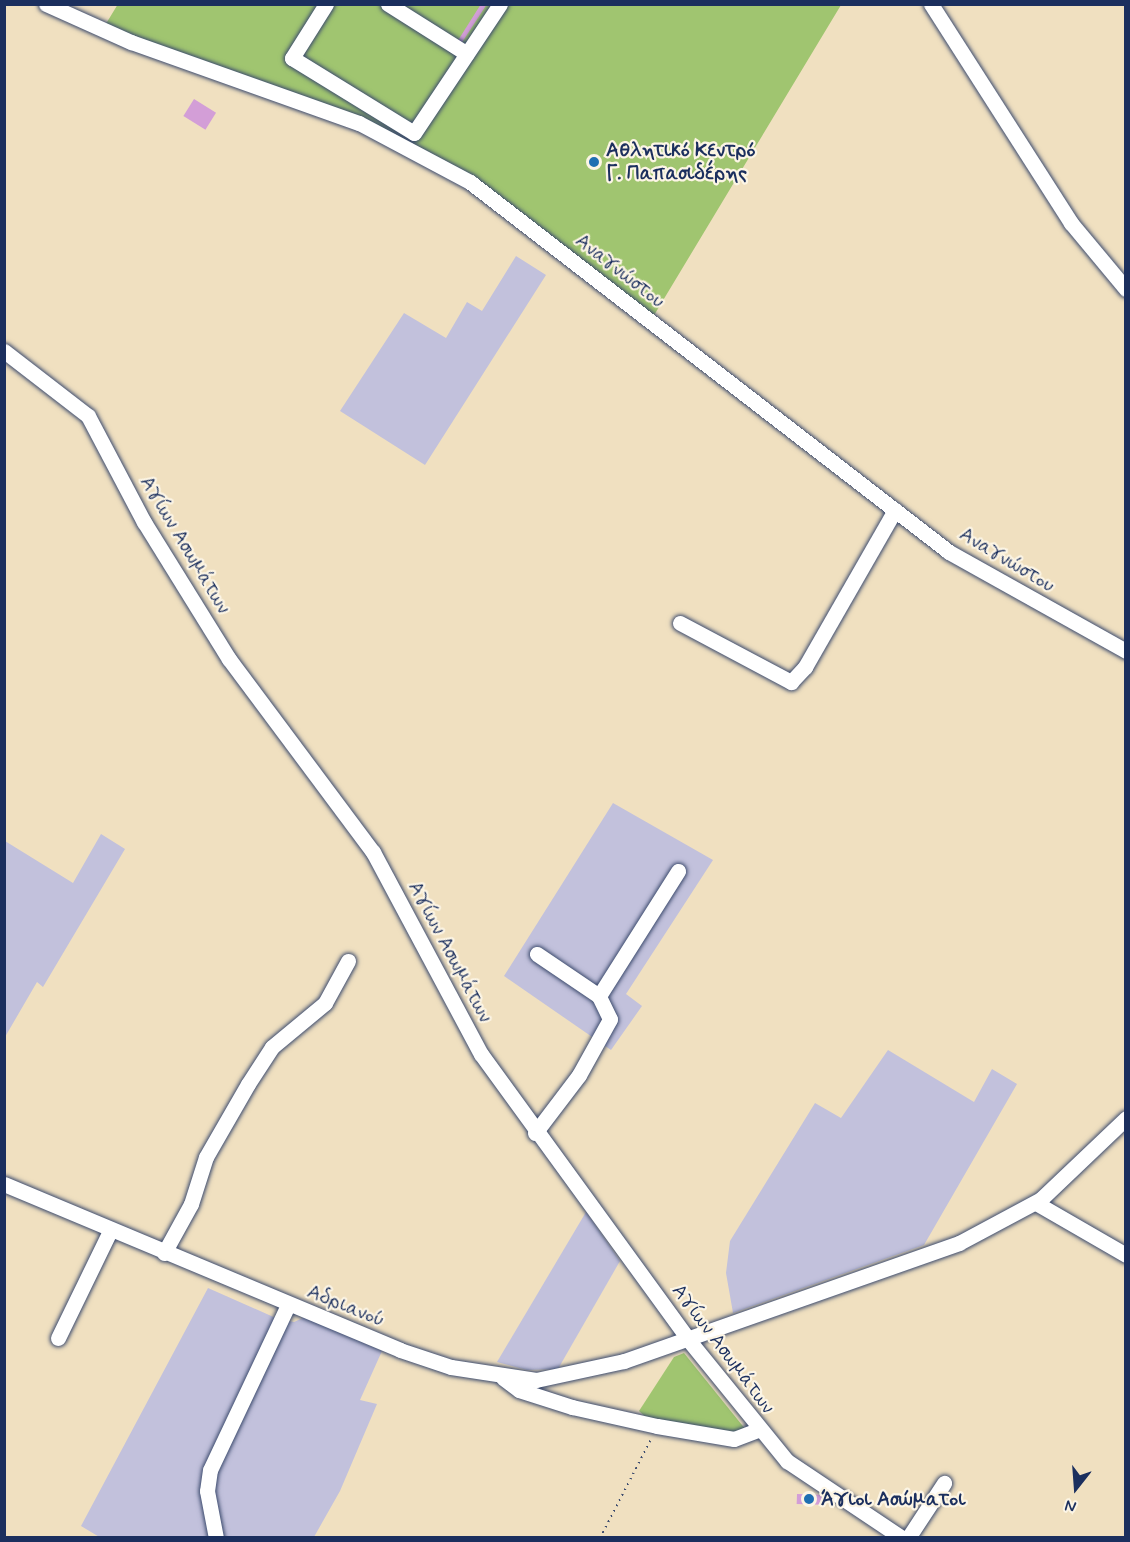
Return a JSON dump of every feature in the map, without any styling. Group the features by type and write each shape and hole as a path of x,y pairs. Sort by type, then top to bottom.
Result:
{"street":[{"name":"Αναγνώστου","path":"46,4 131,42 359,123 409,148 479,189 949,552 1125,651"},
{"path":"326,4 292,58 414,132"},
{"path":"388,4 467,54"},
{"path":"409,148 414,132 500,4"},
{"path":"932,4 1071,223 1125,289"},
{"name":"Αγίων Ασωμάτων","path":"4,351 88,416 144,522 229,659 373,852 481,1054 535,1133 687,1338 758,1430 808,1479 882,1533 902,1538"},
{"path":"680,623 791,682 805,667 895,510"},
{"path":"599,996 678,871"},
{"path":"535,1133 608,1026 608,1010 599,996 537,954"},
{"path":"164,1253 191,1204 206,1157 248,1084 272,1047 326,1003 348,960"},
{"name":"Αδριανού","path":"6,1189 111,1229 288,1305 451,1367 502,1377 536,1380 574,1372 687,1338 884,1272 1012,1219 1036,1203 1125,1118"},
{"path":"1036,1203 1125,1255"},
{"path":"57,1338 111,1229"},
{"path":"216,1538 207,1491 210,1470 288,1305"},
{"path":"502,1377 519,1390 657,1426 734,1439 758,1430"},
{"path":"908,1538 944,1483"}],"path":[{"path":"600,1538 657,1426"}],"shaded area":[{"path":"516,256 546,275 425,465 340,411 404,313 446,338 467,302 482,311"},
{"path":"613,803 713,860 626,994 642,1006 611,1050 504,976"},
{"path":"101,834 125,849 43,987 37,982 5,1037 5,841 73,883"},
{"path":"888,1050 974,1102 992,1069 1017,1084 924,1245 733,1313 726,1273 730,1241 815,1103 841,1118"},
{"path":"586,1212 620,1261 558,1369 527,1370 497,1362"},
{"path":"208,1288 278,1319 294,1322 305,1317 382,1351 360,1400 377,1404 340,1491 314,1537 101,1538 81,1526"}],"green space":[{"name":"Αθλητικό Κεντρό Γ. Παπασιδέρης","path":"118,4 841,5 653,317 478,183 354,116 104,27"},
{"path":"684,1353 746,1430 744,1435 649,1420 639,1411 674,1357"}],"building":[{"path":"481,4 487,4 461,44 457,42"},
{"path":"194,99 216,113 205,130 183,116"},
{"name":"Άγιοι Ασώματοι","path":"797,1494 822,1495 822,1505 797,1504"}],"place":[{"name":"Αθλητικό Κεντρό Γ. Παπασιδέρης","path":"594,162"},
{"name":"Άγιοι Ασώματοι","path":"809,1499"}]}
